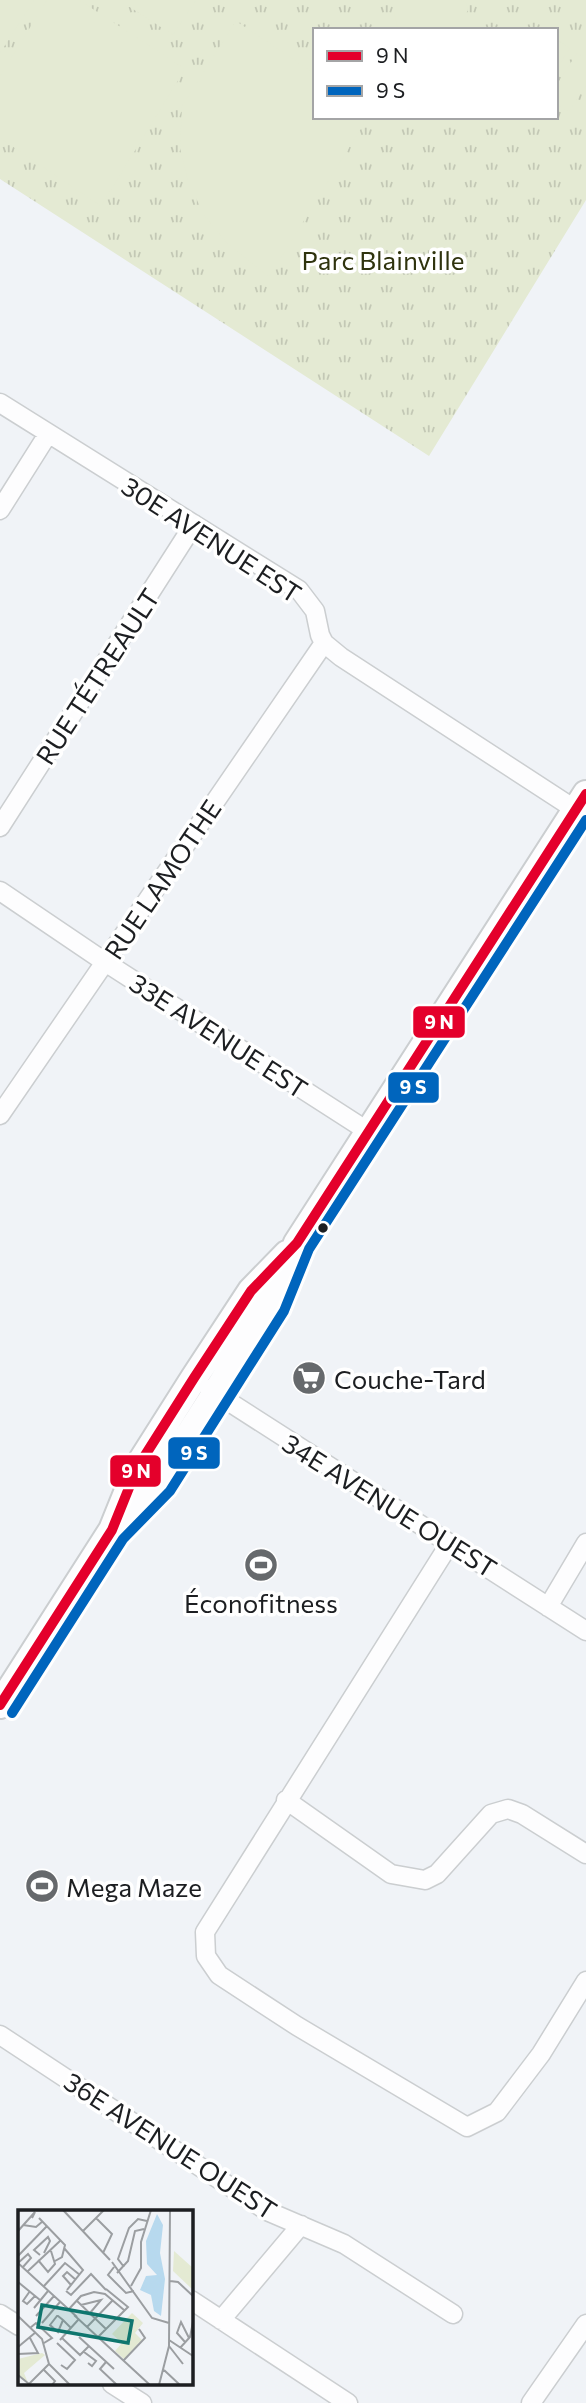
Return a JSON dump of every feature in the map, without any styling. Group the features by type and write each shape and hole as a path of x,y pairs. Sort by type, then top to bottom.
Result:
{"main road":[{"path":"112,1530 158,1483 272,1304 298,1243 581,802"},
{"path":"0,1705 112,1530 137,1468 194,1378 251,1291 298,1243"}],"street":[{"name":"30E AVENUE EST","path":"0,403 299,590 315,611 324,643"},
{"path":"0,510 48,434"},
{"name":"RUE TÉTREAULT","path":"0,827 194,524"},
{"path":"324,643 341,657 581,802"},
{"name":"RUE LAMOTHE","path":"0,1115 324,643"},
{"name":"33E AVENUE EST","path":"0,891 369,1132"},
{"name":"34E AVENUE OUEST","path":"194,1378 586,1631"},
{"path":"450,1543 205,1932 206,1956 219,1975 297,2026 467,2127 497,2112 541,2054 586,1981"},
{"path":"548,1606 586,1543"},
{"path":"286,1800 391,1874 425,1880 438,1874 491,1814 508,1809 522,1814 586,1854"},
{"name":"36E AVENUE OUEST","path":"0,2035 267,2211 344,2244 453,2314"},
{"path":"221,2320 301,2225"},
{"path":"192,2301 348,2403"},
{"path":"0,2314 18,2325"},
{"path":"531,2403 586,2324"},
{"path":"570,2349 586,2339"},
{"path":"115,2386 142,2403"}],"green space":[{"name":"Parc Blainville","path":"0,0 586,0 586,200 429,456 0,179"},
{"path":"0,0 34,0 0,53"},
{"path":"47,0 79,0 185,69 101,206 0,138 0,76"},
{"path":"119,0 196,0 173,35"},
{"path":"396,0 460,0 466,3 468,10 459,28 398,28 394,12"},
{"path":"236,21 313,73 313,119 367,119 269,277 226,242 204,215 188,181 180,148 182,106"},
{"path":"558,40 570,48 558,67"},
{"path":"577,53 586,58 586,85 569,112 558,105 558,83"}],"transit line":[{"path":"0,1705 112,1530 137,1468 194,1378 251,1291 297,1243 586,794"},
{"path":"12,1713 123,1539 170,1491 284,1311 309,1249 586,820"}],"place":[{"name":"Couche-Tard","path":"309,1378"},
{"name":"Éconofitness","path":"261,1565"},
{"name":"Mega Maze","path":"42,1886"}]}
